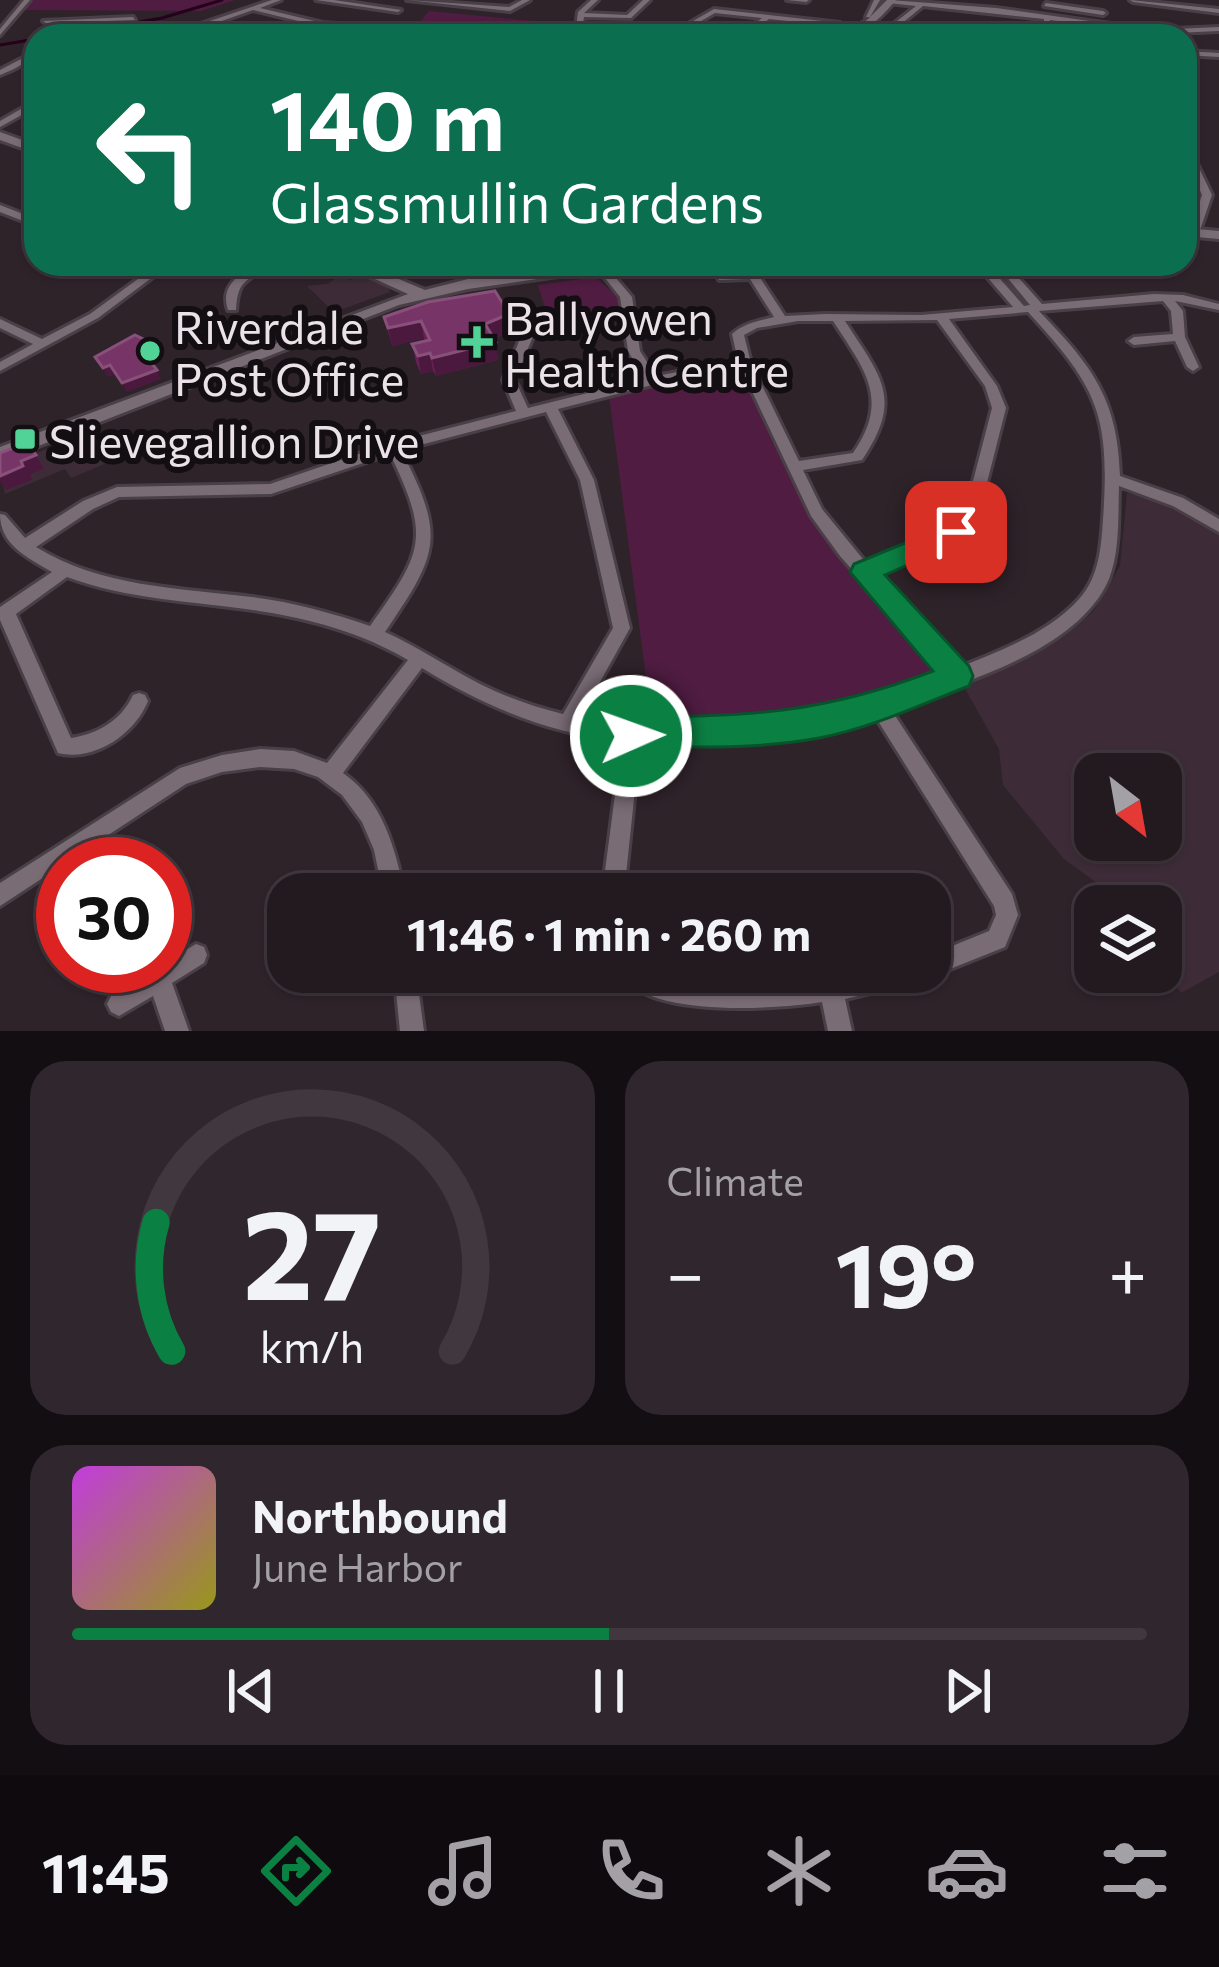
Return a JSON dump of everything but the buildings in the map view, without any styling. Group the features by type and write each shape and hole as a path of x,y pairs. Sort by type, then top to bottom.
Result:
{"main road":[{"path":"867,24 891,1"},
{"path":"385,276 427,297"},
{"path":"0,454 371,310 531,276"},
{"path":"371,310 396,292 388,277"},
{"path":"321,330 427,297"}],"street":[{"path":"0,33 28,0"},
{"path":"201,24 278,0"},
{"path":"319,0 398,10"},
{"path":"383,24 410,0 510,9 527,0"},
{"path":"579,24 580,15 595,0"},
{"path":"580,15 626,17 647,0"},
{"path":"790,0 806,0"},
{"path":"868,16 878,0"},
{"path":"1102,0 1106,24"},
{"path":"1133,0 1216,5"},
{"path":"891,1 1092,24"},
{"path":"896,24 921,3"},
{"path":"1046,4 1103,14"},
{"path":"252,8 319,24"},
{"path":"689,24 708,12 832,24"},
{"path":"758,24 767,17"},
{"path":"1047,18 1047,24"},
{"path":"44,24 46,19 134,22 130,24"},
{"path":"207,22 214,24"},
{"path":"1197,179 1206,203 1197,219"},
{"path":"1197,201 1206,203"},
{"path":"0,367 94,316 149,276"},
{"path":"232,308 231,286 246,276"},
{"path":"611,276 626,297 634,351 652,381"},
{"path":"723,278 743,276"},
{"path":"754,276 783,322"},
{"path":"0,520 22,548 63,572 134,589 284,609 374,634 498,700 568,722 632,732 765,730 822,722 879,707 1030,644 1088,600 1108,560 1112,431 1096,386 1030,308 994,276"},
{"path":"1013,276 1030,308"},
{"path":"1166,297 1177,311 1179,337 1192,367"},
{"path":"957,676 816,512 742,355 738,334 744,328 838,317 941,316 1166,297 1219,307"},
{"path":"864,572 941,542 972,514 1000,408 992,386 941,316"},
{"path":"794,467 857,458 880,404 878,383 838,317"},
{"path":"524,413 509,380 533,322"},
{"path":"0,323 42,344"},
{"path":"1134,341 1179,337"},
{"path":"22,548 117,492 264,491 393,447 742,355"},
{"path":"550,407 580,460 622,628 568,722"},
{"path":"374,634 416,573 426,542 423,505 393,447"},
{"path":"1114,479 1178,502 1219,526"},
{"path":"63,572 4,614 64,747 89,743 130,719 140,701"},
{"path":"331,772 421,657"},
{"path":"879,707 1004,902 1006,915 997,939 951,958"},
{"path":"615,873 632,732"},
{"path":"0,895 160,789 211,765 265,757 307,762 331,772 354,790 378,825 389,873"},
{"path":"192,958 196,956"},
{"path":"119,1004 137,993"},
{"path":"164,993 177,1031"},
{"path":"407,993 412,1031"},
{"path":"832,993 840,1031"}],"shaded area":[{"path":"32,0 235,0 201,11 22,10"},
{"path":"429,11 536,24 418,24"},
{"path":"340,276 350,280 365,276 387,284 390,292 334,312 307,286 327,284"},
{"path":"595,277 617,296 621,310 545,308 538,285"},
{"path":"736,369 744,372 773,444 779,444 862,583 928,658 931,672 866,700 796,717 723,725 652,723 609,396"},
{"path":"95,428 114,460 71,478 65,469 5,494 0,469"},
{"path":"1127,493 1149,497 1219,534 1219,972 1182,992 1182,885 1100,885 1064,859 1003,785 999,749 963,685 1052,644 1093,612 1120,566"}],"waterway":[{"path":"128,24 222,0"},
{"path":"0,45 24,41"}],"place":[{"name":"Ballyowen Health Centre","path":"477,342"},
{"name":"Riverdale Post Office","path":"150,351"},
{"name":"Slievegallion Drive","path":"25,439"}],"route":[{"path":"631,736 632,732 752,732 822,722 879,707 957,676 864,572 956,532"}]}
